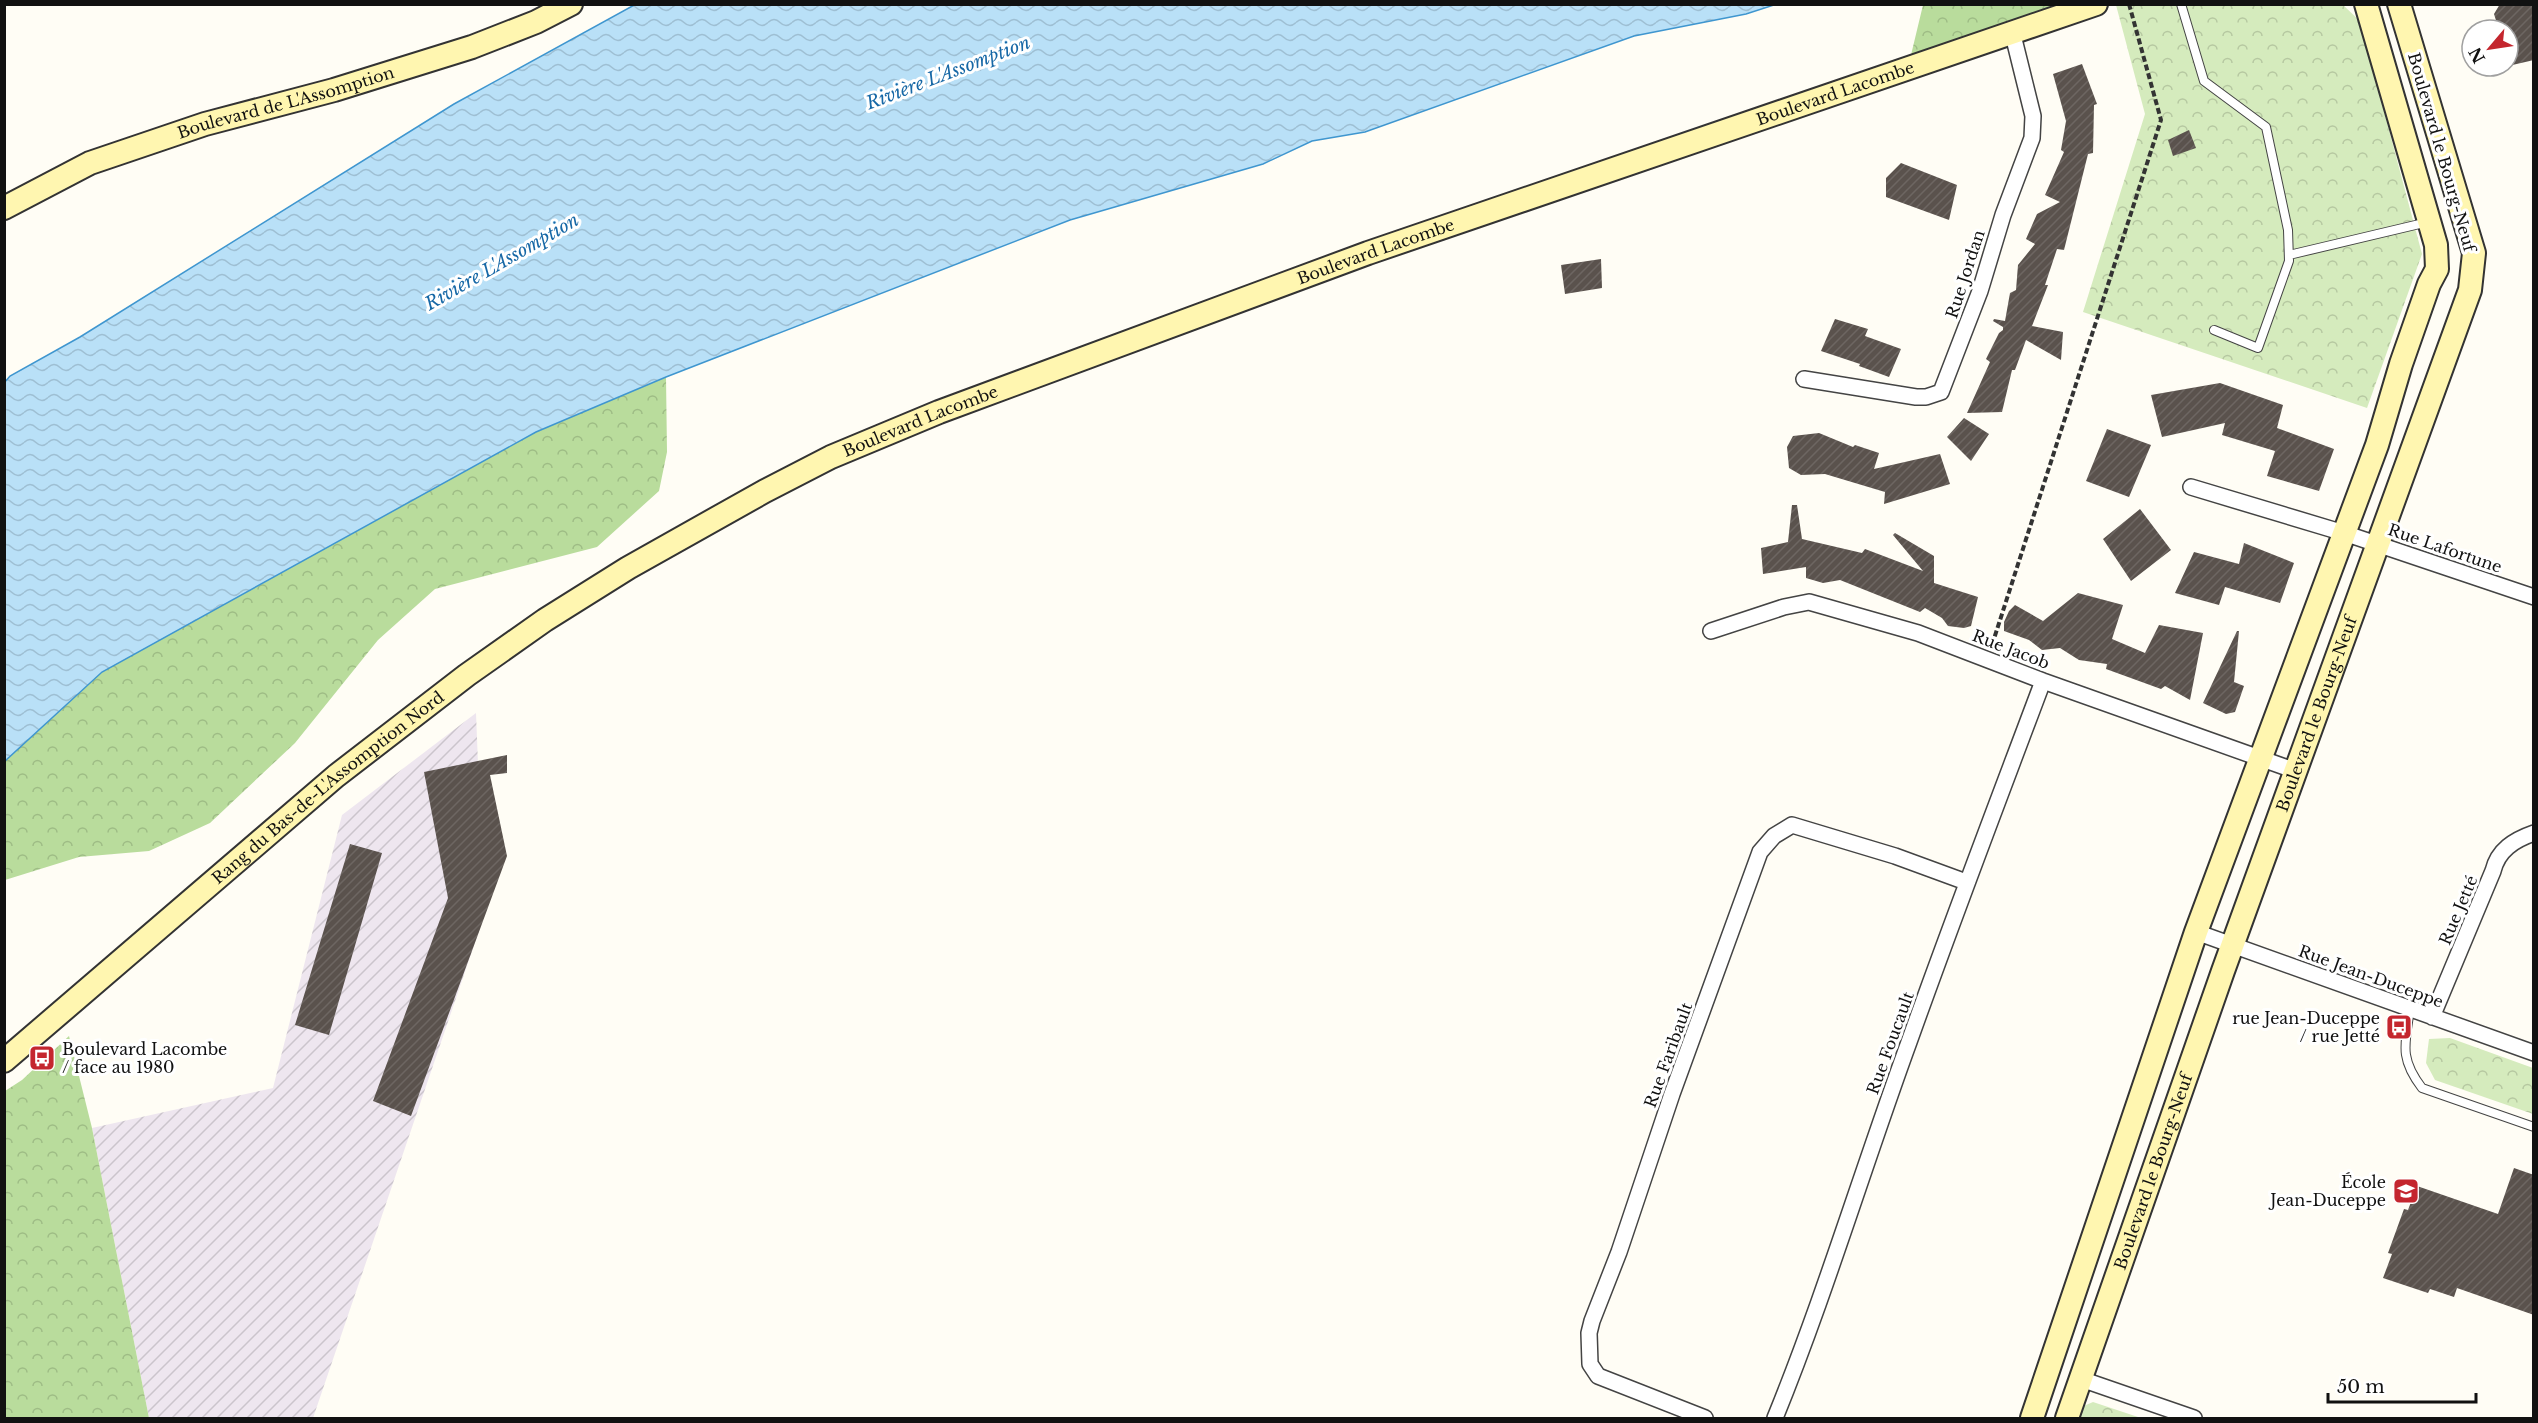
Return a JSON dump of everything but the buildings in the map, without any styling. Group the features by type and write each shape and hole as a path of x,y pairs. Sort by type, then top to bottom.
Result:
{"street":[{"name":"Boulevard de L'Assomption","path":"4,208 90,164 205,124 334,90 471,48 536,22 571,4"},
{"name":"Boulevard Lacombe","path":"673,541 831,457 939,412 1368,253 2096,4"},
{"name":"Boulevard le Bourg-Neuf","path":"2032,1419 2196,932 2377,445 2428,284 2437,269 2436,245 2366,7"},
{"name":"Boulevard le Bourg-Neuf","path":"2067,1419 2232,945 2470,290 2474,253 2400,7"},
{"name":"Rue Jordan","path":"1804,379 1926,398 1941,392 1980,291 2003,215 2032,138 2032,116 2012,32"},
{"name":"Rue Lafortune","path":"2191,487 2344,533 2534,597"},
{"name":"Rang du Bas-de-L'Assomption Nord","path":"4,1061 249,849 379,741 545,620 673,541"},
{"name":"Rue Jacob","path":"1711,631 1784,607 1809,602 1918,633 2043,681 2296,771"},
{"name":"Rue Foucault","path":"1775,1419 1828,1280 1966,882 2043,681"},
{"name":"Rue Faribault","path":"1705,1419 1598,1376 1590,1364 1589,1333 1626,1232 1672,1094 1732,932 1751,871 1757,864 1760,852 1774,836 1792,825 1895,856 1966,882"},
{"name":"Rue Jetté","path":"2432,1017 2496,859 2508,845 2534,833"},
{"name":"Rue Jean-Duceppe","path":"2196,932 2534,1053"},
{"path":"2081,1380 2194,1419"}],"lane":[{"path":"2181,4 2204,81 2266,127 2288,231 2289,261 2258,348 2214,330"},
{"path":"2289,255 2428,222"},
{"path":"2410,1009 2404,1050 2410,1072 2422,1088 2534,1127"}],"path":[{"path":"1987,660 2161,120 2129,4"}],"shaded area":[{"path":"476,713 484,916 313,1418 149,1418 92,1128 273,1088 342,815"}],"green space":[{"path":"1923,5 2096,5 1905,80"},
{"path":"2116,5 2343,5 2360,21 2422,254 2367,408 2083,312 2145,114"},
{"path":"666,377 667,452 659,491 597,547 435,589 378,640 295,743 210,823 149,851 79,857 5,880 5,761 101,672 536,432"},
{"path":"69,1036 92,1128 149,1418 5,1418 5,1091 22,1080"},
{"path":"2450,1038 2533,1068 2533,1114 2435,1080 2426,1063 2429,1039"},
{"path":"2093,1402 2141,1418 2074,1418 2079,1408"}],"water":[{"name":"Rivière L'Assomption","path":"636,4 1774,5 1746,14 1634,36 1365,132 1312,141 1263,164 1070,220 666,377 536,432 102,672 5,761 4,383 10,376 80,337 454,104"}],"place":[{"name":"rue Jean-Duceppe / rue Jetté","path":"2399,1027"},
{"name":"Boulevard Lacombe / face au 1980","path":"42,1058"},
{"name":"École Jean-Duceppe","path":"2406,1191"}]}
